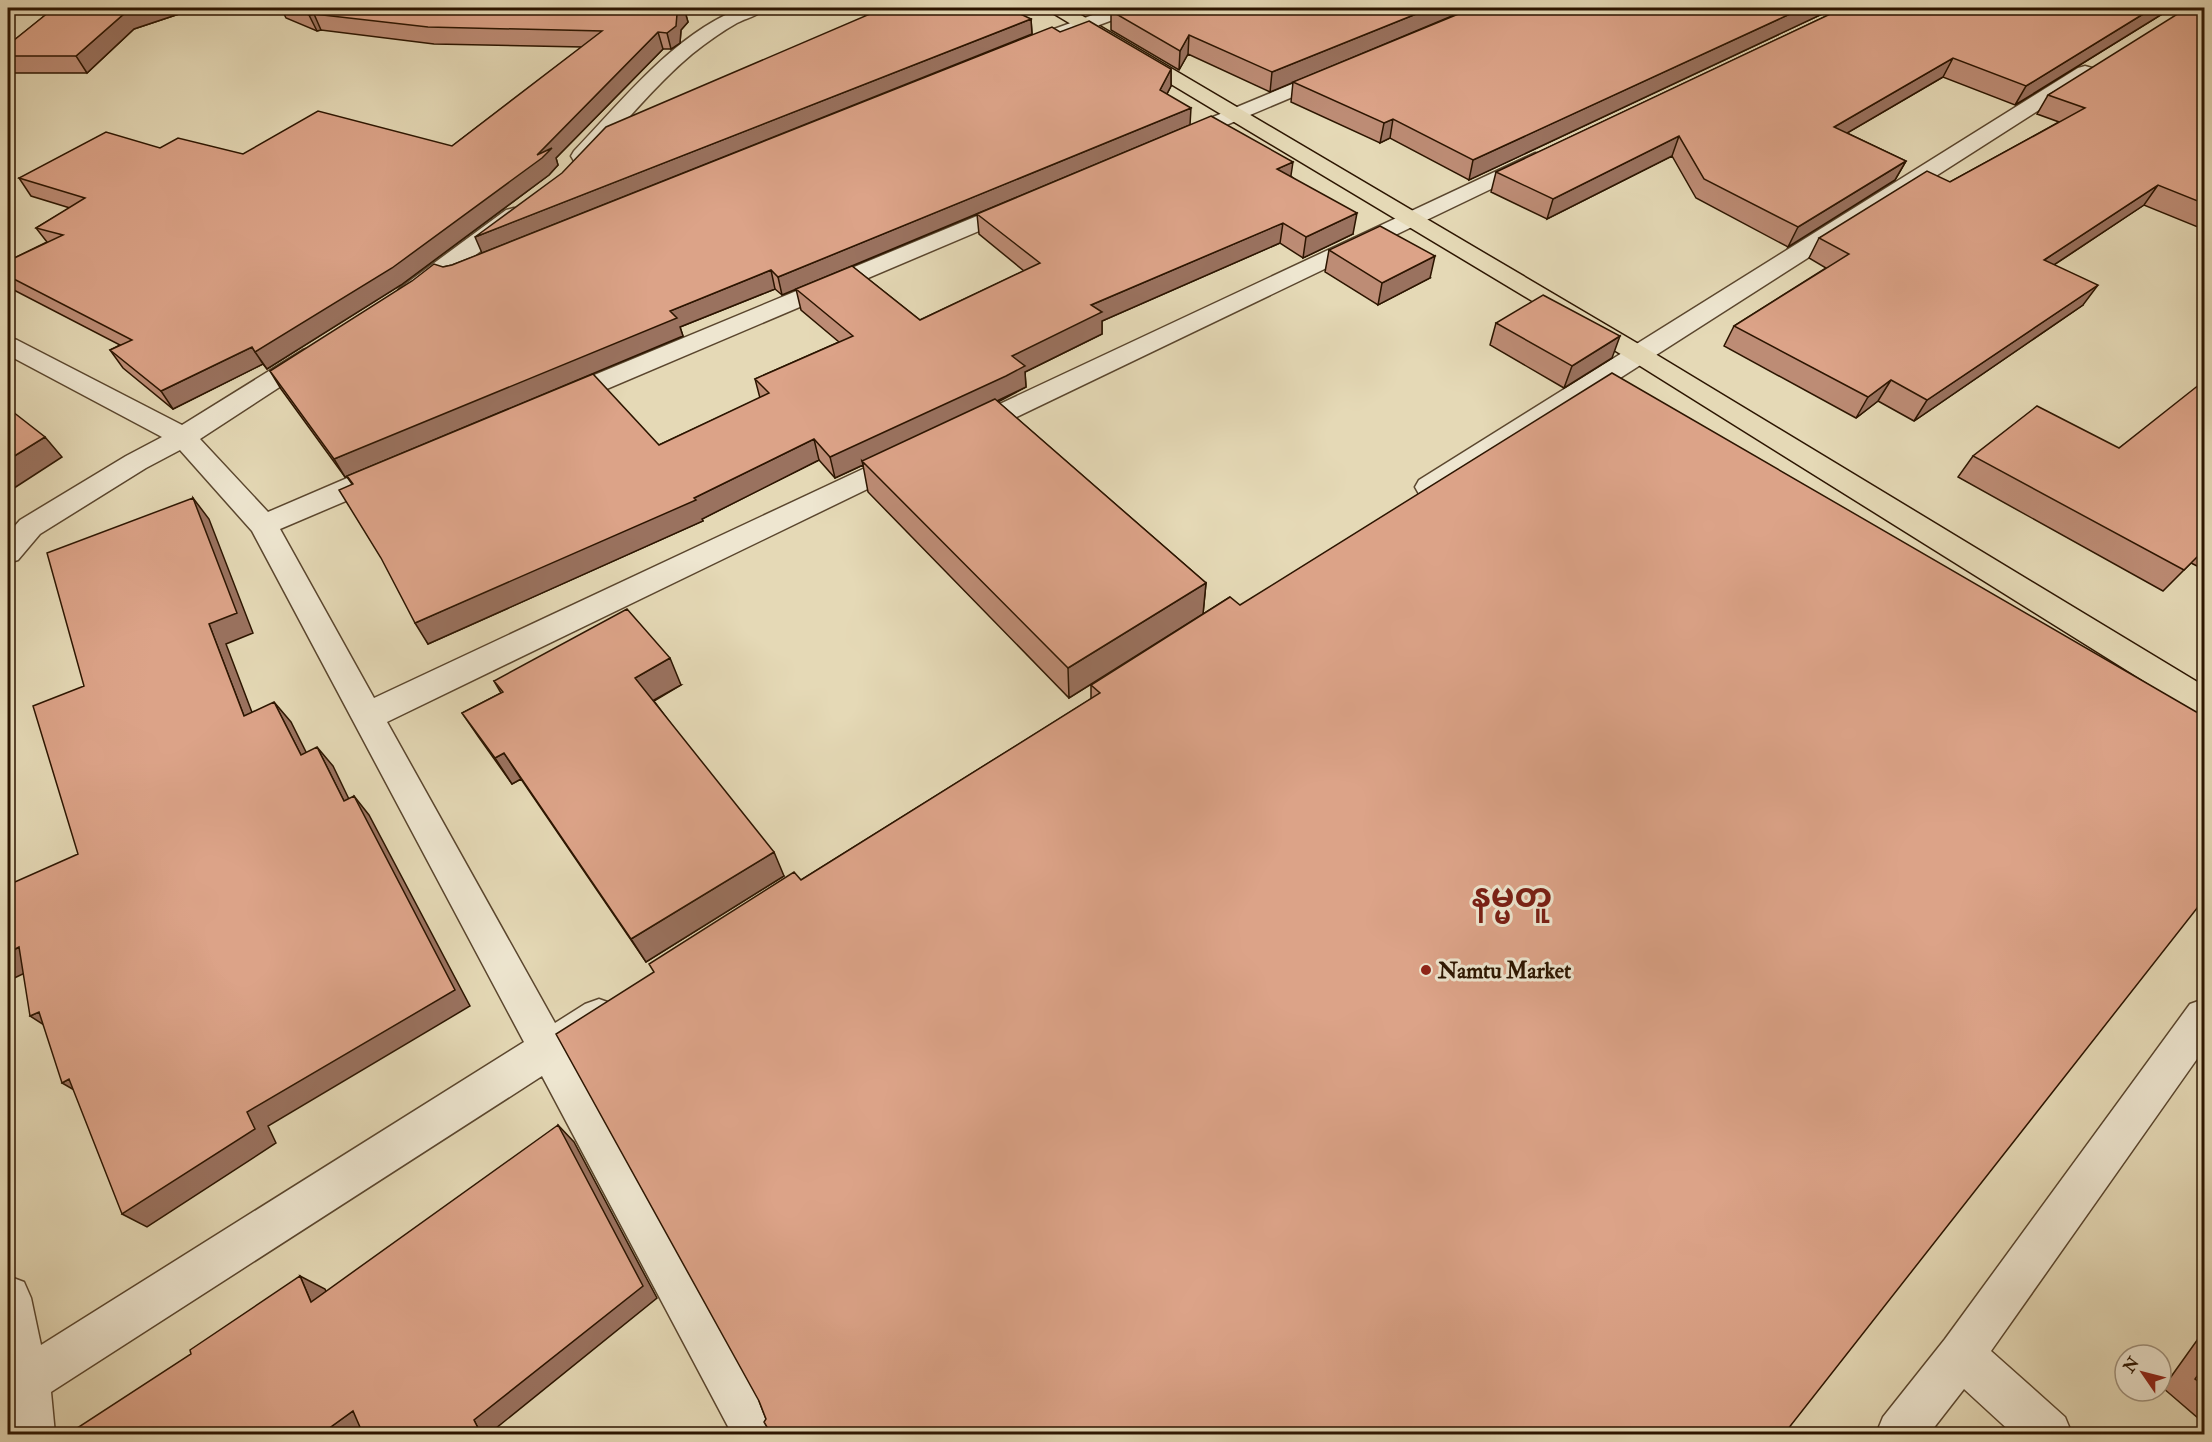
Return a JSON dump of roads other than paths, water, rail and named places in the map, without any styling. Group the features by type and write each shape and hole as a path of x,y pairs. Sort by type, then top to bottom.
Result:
{"main road":[{"path":"1057,8 1638,354 2205,702"}],"street":[{"path":"566,174 676,57 748,8"},
{"path":"1007,53 1084,22 1128,8"},
{"path":"1406,502 2108,58"},
{"path":"1157,147 1352,65"},
{"path":"368,717 1561,147"},
{"path":"539,408 1036,198"},
{"path":"488,261 401,298 530,202"},
{"path":"8,553 30,527 136,462 183,437 332,342"},
{"path":"8,345 183,437 263,525 758,1434"},
{"path":"263,525 406,464"},
{"path":"26,1381 620,1003"},
{"path":"1900,1434 1961,1355 2205,1017"},
{"path":"8,1298 26,1381 31,1434"},
{"path":"1961,1355 2048,1434"}],"place":[{"name":"Namtu Market","path":"1426,970"}],"district":[{"name":"နမ္မတူ","path":"1512,895"}]}
